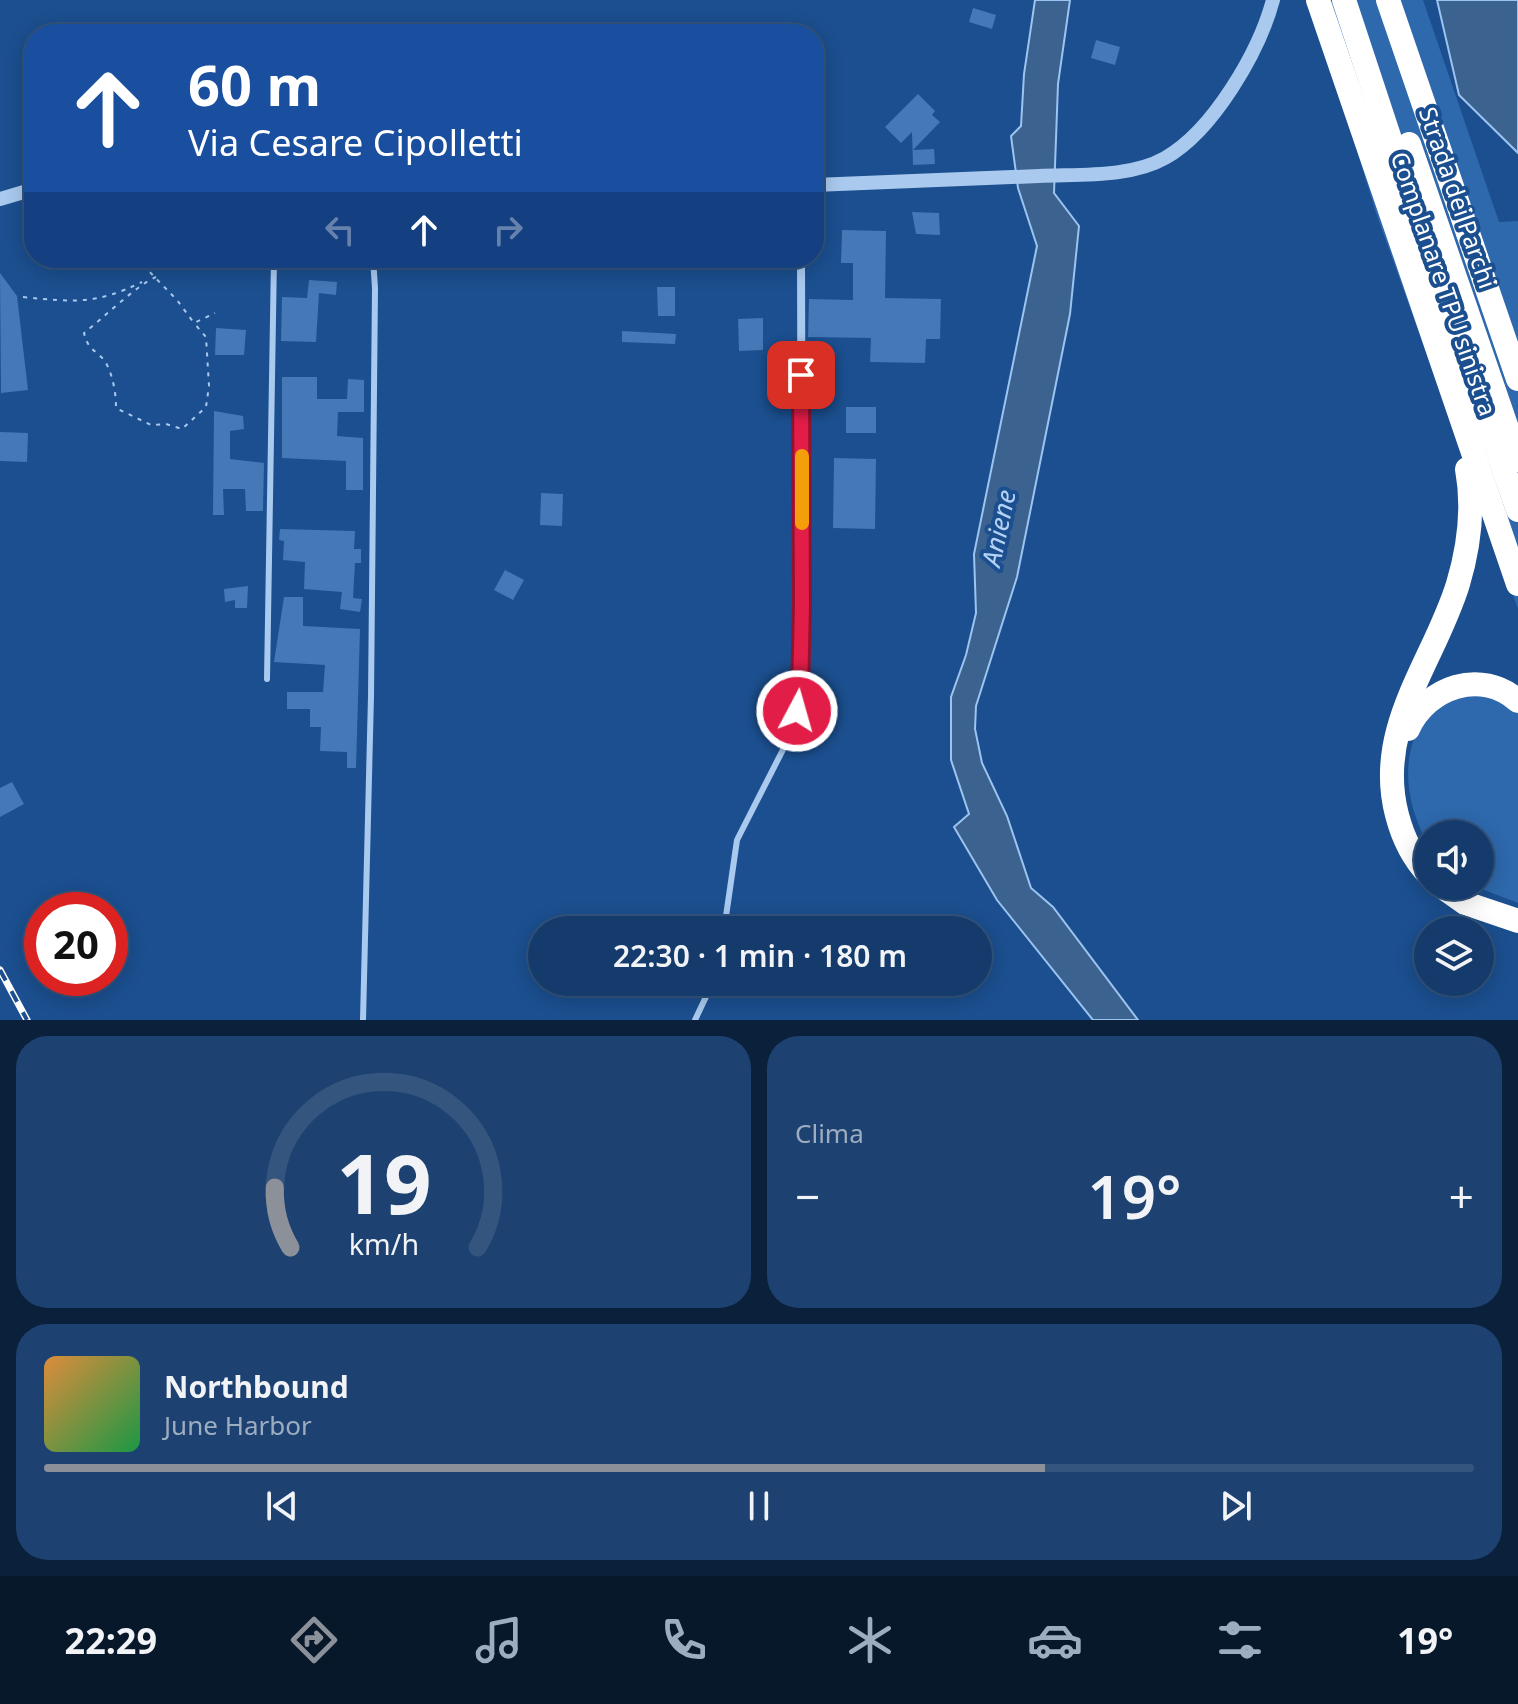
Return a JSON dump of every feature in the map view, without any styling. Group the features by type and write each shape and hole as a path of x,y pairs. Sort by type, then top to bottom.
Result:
{"highway":[{"name":"Complanare TPU sinistra","path":"1318,0 1440,364 1518,584"},
{"name":"Strada dei Parchi","path":"1344,0 1518,510"},
{"name":"Strada dei Parchi","path":"1361,0 1518,460"},
{"path":"1388,0 1518,379"},
{"path":"1414,855 1400,827 1390,774 1416,681 1458,586 1470,528 1468,477 1440,364"},
{"path":"1414,832 1406,817 1397,747 1413,719 1435,696 1448,688 1477,683 1501,689 1518,701"},
{"path":"1461,900 1518,921"},
{"path":"1488,900 1518,909"}],"street":[{"path":"824,185 1095,173 1163,160 1201,128 1225,97 1259,37 1273,0"},
{"path":"0,199 24,192"},
{"path":"801,268 802,605"}],"lane":[{"path":"267,679 274,268"},
{"path":"363,1020 372,633 374,268"},
{"path":"726,916 737,840 793,730 800,693 802,605"},
{"path":"695,1020 706,996"}],"path":[{"path":"143,282 127,300 84,333 88,349 105,361 116,391 116,408 151,425 166,424 182,429 206,407 209,386 206,337 147,268"},
{"path":"23,297 84,302 112,297 156,277"},
{"path":"194,323 215,313"}],"shaded area":[{"path":"1311,0 1423,0 1499,222 1518,221 1518,609 1376,213"},
{"path":"1482,691 1518,709 1518,903 1494,894 1494,820 1417,820 1408,774 1414,739 1434,708"}],"water":[{"name":"Aniene","path":"1035,0 1070,0 1058,84 1054,193 1079,226 1070,314 1017,577 976,706 975,729 982,763 1007,816 1031,888 1053,907 1138,1020 1093,1020 997,900 954,827 969,814 951,760 951,697 976,613 974,554 1037,246 1018,188 1011,136 1021,126 1024,74"},
{"path":"1437,0 1518,0 1518,153 1459,95"}],"building":[{"path":"973,8 996,15 992,29 969,22"},
{"path":"1096,40 1120,47 1115,65 1091,58"},
{"path":"918,94 935,111 932,115 940,122 913,150 934,149 935,164 913,165 912,132 901,143 885,127"},
{"path":"912,212 939,213 940,235 916,234"},
{"path":"842,230 886,231 885,298 941,299 940,339 926,339 925,363 870,362 871,338 808,337 809,299 853,300 853,263 841,263"},
{"path":"0,273 17,296 28,390 1,393"},
{"path":"309,280 337,282 336,295 319,293 316,342 281,341 282,297 307,298"},
{"path":"657,287 675,287 675,316 658,316"},
{"path":"763,318 763,350 739,351 738,319"},
{"path":"216,328 246,330 244,355 215,355"},
{"path":"622,331 676,334 675,344 622,342"},
{"path":"282,377 317,377 317,399 347,399 348,379 364,380 364,412 338,412 337,436 363,438 363,490 346,490 346,461 282,458"},
{"path":"846,407 876,407 876,433 846,433"},
{"path":"214,411 243,416 244,429 230,431 230,459 264,463 263,511 246,511 245,489 223,489 224,515 213,515"},
{"path":"0,432 28,433 27,462 0,461"},
{"path":"834,458 876,459 875,529 833,528"},
{"path":"541,493 563,494 562,526 540,525"},
{"path":"280,529 355,531 354,549 361,549 361,563 355,563 353,598 362,599 360,612 340,609 342,592 304,589 305,562 283,560 284,541 279,540"},
{"path":"505,570 524,580 513,600 494,590"},
{"path":"248,586 247,608 235,608 235,600 225,602 224,589"},
{"path":"284,597 303,597 303,626 360,629 356,768 347,768 347,752 320,751 321,727 310,727 310,709 287,709 287,692 323,692 325,665 274,662"},
{"path":"12,782 24,804 0,817 0,788"}],"railway":[{"path":"0,970 27,1020"}],"slow traffic":[{"path":"802,456 802,523"}],"route":[{"path":"797,711 802,605 801,375"}]}
